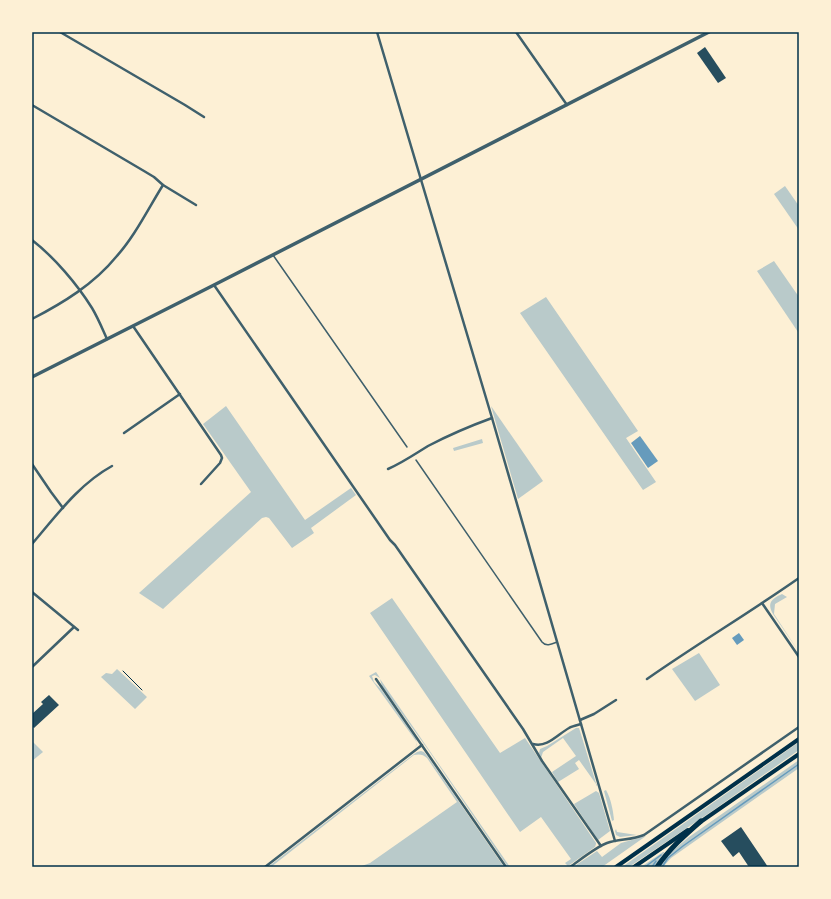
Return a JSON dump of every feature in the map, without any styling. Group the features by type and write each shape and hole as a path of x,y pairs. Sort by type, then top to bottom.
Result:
{"highway":[{"path":"657,867 681,839 701,821"}],"main road":[{"path":"616,867 799,739"},
{"path":"634,867 799,754"}],"street":[{"path":"60,32 204,117"},
{"path":"377,32 492,418 615,841"},
{"path":"516,32 567,105"},
{"path":"32,377 709,32"},
{"path":"32,105 154,177 196,205"},
{"path":"32,319 80,291 105,269 123,250 163,184"},
{"path":"32,240 57,263 80,291 91,307 108,338"},
{"path":"214,285 390,540 395,545 523,729 542,761 601,846"},
{"path":"133,326 218,449 222,458 220,463 202,484"},
{"path":"124,433 180,394"},
{"path":"388,469 400,464 428,446 451,434 492,418"},
{"path":"32,464 63,508"},
{"path":"32,544 63,508 90,481 99,473 112,466"},
{"path":"646,679 799,578"},
{"path":"32,592 78,630"},
{"path":"762,603 799,658"},
{"path":"32,667 74,627"},
{"path":"376,679 506,867"},
{"path":"580,720 589,717 616,700"},
{"path":"532,744 547,744 570,727 581,724"},
{"path":"570,867 601,846 615,841 638,837 647,833 799,727"},
{"path":"266,867 422,745"}],"lane":[{"path":"274,255 407,447"},
{"path":"416,460 542,642 548,644 557,642"}],"path":[{"path":"123,671 142,690"}],"shaded area":[{"path":"785,186 799,206 799,230 774,194"},
{"path":"774,261 799,297 798,332 757,271"},
{"path":"546,297 638,431 626,438 656,482 643,490 520,313"},
{"path":"226,406 305,520 351,488 356,495 311,528 314,533 292,548 269,518 262,518 163,609 139,593 251,492 203,424"},
{"path":"491,406 543,481 518,499"},
{"path":"482,439 483,443 454,451 453,448"},
{"path":"782,594 787,597 775,604 774,614 799,652 773,614 770,607 771,602"},
{"path":"392,598 500,753 525,738 596,843 595,847 568,866 565,863 571,859 541,817 520,832 370,613"},
{"path":"699,653 720,685 695,701 672,669"},
{"path":"117,669 147,697 135,709 101,677 106,673 112,674"},
{"path":"376,672 380,678 375,675 372,676 374,682 381,689 417,742 369,676"},
{"path":"380,679 510,867 508,867 429,751 382,686"},
{"path":"576,728 579,728 597,785 596,786 579,760 575,763 579,769 558,782 552,772 576,756 563,738 543,752 541,758 539,753 540,749"},
{"path":"32,741 43,752 32,761"},
{"path":"799,742 799,750 629,867 622,867"},
{"path":"421,751 428,757 504,867 359,867 370,863 457,802 427,758 419,754 414,755 271,867 268,867 414,754"},
{"path":"799,760 799,768 671,858 663,867 659,867 671,852 689,837"},
{"path":"606,790 612,808 614,820 612,821 604,791"},
{"path":"596,791 599,793 610,831 598,840 574,804"},
{"path":"616,829 617,832 637,835 620,837 616,835"},
{"path":"646,836 602,867 573,867 597,851 602,857 621,843"},
{"path":"663,852 664,853 654,867 641,867"}],"water":[{"path":"640,436 658,461 648,468 631,443"},
{"path":"739,633 744,640 737,645 732,638"}],"building":[{"path":"705,47 726,78 718,83 697,53"},
{"path":"49,695 59,705 34,728 32,726 32,714 43,704 41,702"},
{"path":"741,827 768,867 749,867 739,852 733,857 721,841"}],"waterway":[{"path":"662,867 668,858 683,846 799,764"},
{"path":"645,867 661,855"},
{"path":"652,867 656,861"}]}
